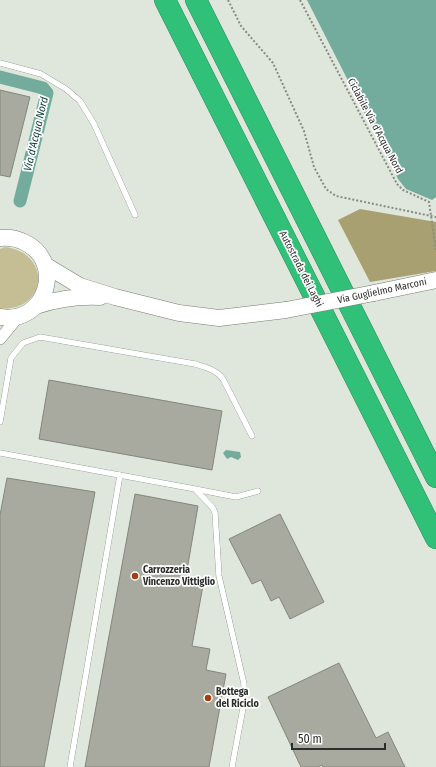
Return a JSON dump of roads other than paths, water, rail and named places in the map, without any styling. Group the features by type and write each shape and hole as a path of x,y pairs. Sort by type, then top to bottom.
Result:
{"highway":[{"name":"Autostrada dei Laghi","path":"165,0 436,538"},
{"path":"196,0 436,477"}],"street":[{"path":"1,238 18,239 30,244 39,253 45,265 47,275 43,297 36,306"},
{"name":"Via Guglielmo Marconi","path":"45,265 73,283 115,297 199,316 219,318 286,310 436,280"},
{"name":"Via Guglielmo Marconi","path":"19,316 36,306 53,300 115,297"},
{"path":"0,317 19,316"},
{"path":"0,340 19,316"}],"lane":[{"path":"0,63 41,74 66,89 80,101 94,124 135,215"},
{"path":"0,422 11,358 22,343 40,337 195,364 220,374 252,436"},
{"path":"0,453 195,488 236,497 258,491"},
{"path":"70,767 120,475"},
{"path":"195,488 213,508 215,513 219,576 244,684 243,708 232,767"}],"water":[{"path":"307,0 436,0 436,197 432,200 406,189 398,179"},
{"path":"226,450 240,452 241,457 238,460 231,457 227,459 223,453"}],"waterway":[{"name":"Via d'Acqua Nord","path":"0,77 43,88 47,93 20,201"}],"place":[{"name":"Carrozzeria Vincenzo Vittiglio","path":"135,576"},
{"name":"Bottega del Riciclo","path":"208,698"}]}
